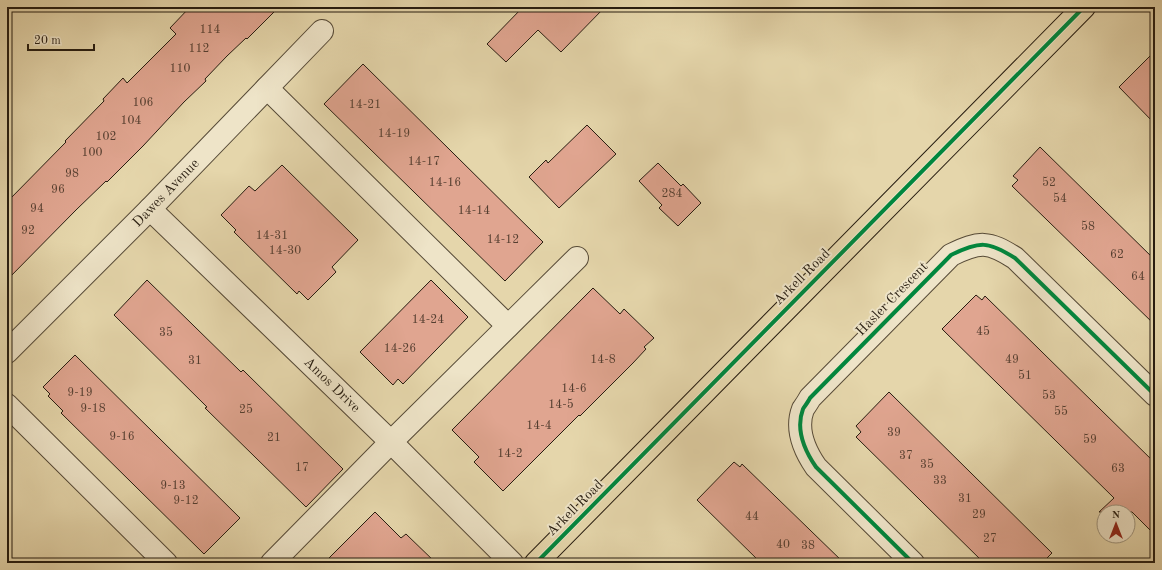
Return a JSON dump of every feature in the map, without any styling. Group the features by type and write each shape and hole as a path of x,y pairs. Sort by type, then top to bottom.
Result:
{"main road":[{"name":"Arkell Road","path":"536,563 1084,7"}],"street":[{"name":"Dawes Avenue","path":"7,352 150,209 322,31"},
{"path":"267,88 508,326"},
{"name":"Amos Drive","path":"150,209 391,442 512,563"},
{"name":"Hasler Crescent","path":"913,563 816,467 807,453 801,437 801,424 803,410 810,398 951,255 979,244 990,245 1003,250 1015,258 1155,395"},
{"path":"272,563 391,442 577,258"},
{"path":"7,405 166,563"}],"building":[{"path":"190,7 279,7 247,39 246,38 227,56 205,79 206,81 143,146 76,210 7,280 7,202 66,142 65,141 104,101 103,99 123,78 127,83 176,34 170,28"},
{"path":"523,7 605,7 561,52 538,30 506,62 487,44"},
{"path":"1155,51 1155,124 1119,87"},
{"path":"363,64 543,242 505,281 324,104"},
{"path":"587,125 616,154 559,208 529,177 546,160 548,163"},
{"path":"1040,147 1155,260 1155,325 1012,186 1018,180 1013,176"},
{"path":"658,163 681,186 683,184 701,203 678,226 659,208 662,205 639,181"},
{"path":"282,165 358,240 332,267 336,272 308,300 299,291 297,294 234,232 236,230 221,215 249,186 255,191"},
{"path":"147,280 241,372 243,370 343,469 306,507 205,408 207,407 114,315"},
{"path":"431,280 468,317 403,384 398,379 393,385 360,352"},
{"path":"593,288 620,314 624,309 654,338 644,347 646,349 633,363 503,491 474,462 479,457 452,430"},
{"path":"976,295 982,300 985,296 1155,463 1155,535 1136,516 1136,504 1108,504 1114,498 942,329"},
{"path":"75,355 240,518 204,554 61,413 63,411 48,396 50,394 43,387"},
{"path":"889,392 1052,553 1042,563 984,563 856,437 861,432 856,426"},
{"path":"734,462 740,467 742,464 844,563 761,563 697,500"},
{"path":"375,512 401,538 406,534 436,563 324,563"}],"cycle path":[{"path":"536,563 1084,7"},
{"path":"913,563 816,467 802,440 800,425 803,409 810,398 951,255 969,247 984,245 998,248 1015,258 1155,395"}]}
